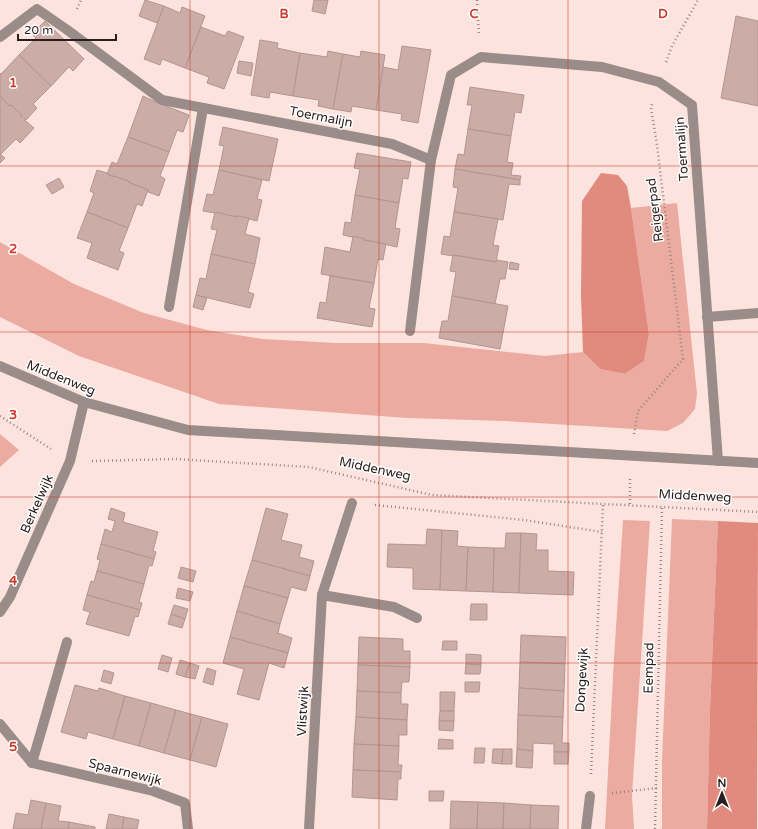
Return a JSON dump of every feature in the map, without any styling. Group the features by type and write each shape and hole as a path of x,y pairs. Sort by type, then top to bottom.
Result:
{"street":[{"name":"Toermalijn","path":"0,36 37,9 162,100 392,144 431,160"},
{"name":"Toermalijn","path":"480,57 602,68 659,82 692,104 718,461"},
{"path":"410,331 431,160 451,75 480,57"},
{"path":"169,307 203,108"},
{"path":"708,317 758,313"},
{"name":"Middenweg","path":"0,366 84,402 188,430 758,463"},
{"name":"Berkelwijk","path":"0,612 10,597 70,461 84,402"},
{"name":"Vlistwijk","path":"309,829 322,595 352,503"},
{"path":"322,595 394,607 417,618"},
{"path":"32,763 67,642"},
{"path":"0,724 32,763"},
{"name":"Spaarnewijk","path":"32,763 153,791 186,803 188,829"},
{"path":"586,829 590,796"}],"path":[{"path":"477,0 480,57"},
{"name":"Reigerpad","path":"638,411 683,360 657,145 651,108 672,46 698,0"},
{"path":"0,416 70,461"},
{"name":"Middenweg","path":"70,461 175,459 309,467 432,495 758,512"},
{"path":"338,474 352,503 524,520 602,532"},
{"name":"Dongewijk","path":"590,796 603,504"},
{"name":"Eempad","path":"655,829 662,507"},
{"path":"590,796 656,788"}],"shaded area":[{"path":"601,173 618,175 627,186 649,334 644,361 625,374 600,369 583,352 581,296 582,201"},
{"path":"677,203 697,394 695,409 683,423 667,431 505,421 407,418 219,404 79,356 0,317 0,242 74,284 144,313 207,330 263,339 336,343 424,343 545,356 583,352 600,369 625,374 644,361 649,334 631,208"},
{"path":"0,434 19,450 0,467"},
{"path":"672,519 718,521 710,709 707,829 662,829 662,761"},
{"path":"623,520 650,521 632,795 634,829 605,829 614,658"},
{"path":"718,521 758,523 757,829 707,829 710,709"}],"building":[{"path":"145,0 164,6 157,23 139,16"},
{"path":"314,0 328,0 325,14 312,11"},
{"path":"164,6 180,13 182,7 205,16 185,68 162,59 160,65 144,59"},
{"path":"736,16 758,21 758,106 721,98"},
{"path":"45,21 84,59 73,71 69,67 51,86 19,55 36,38 32,34"},
{"path":"201,27 225,36 228,31 244,37 224,89 207,83 209,77 185,68"},
{"path":"260,40 278,43 277,48 300,53 293,96 270,92 269,98 251,95"},
{"path":"402,46 431,50 418,123 401,120 402,114 376,110 383,67 398,70"},
{"path":"328,51 343,54 333,109 318,106 319,100 293,96 300,53 327,57"},
{"path":"361,51 385,55 376,110 352,106 351,112 333,109 343,54 360,57"},
{"path":"19,55 51,86 33,104 37,108 26,120 11,105 9,106 0,96 0,73 1,74"},
{"path":"239,61 253,63 251,76 237,73"},
{"path":"470,87 524,95 521,113 515,112 511,136 468,129 472,105 467,105"},
{"path":"0,96 9,106 11,105 22,115 21,117 34,128 20,143 16,139 0,155"},
{"path":"143,96 189,115 183,132 177,130 169,152 128,137"},
{"path":"223,127 278,139 269,181 219,170 224,146 219,145"},
{"path":"468,129 511,136 507,162 513,163 511,175 521,176 520,180 455,169 458,154 464,155"},
{"path":"128,137 169,152 160,176 165,179 159,196 128,181 107,174 112,162 117,164"},
{"path":"357,153 411,162 408,179 403,178 399,203 355,195 360,169 354,168"},
{"path":"0,154 5,158 0,163"},
{"path":"455,169 520,180 520,185 509,184 503,220 454,212 458,188 453,187"},
{"path":"97,170 148,190 142,206 137,204 128,228 87,212 94,193 90,191"},
{"path":"219,170 262,180 257,199 262,200 257,221 237,216 203,211 207,194 213,195"},
{"path":"59,178 64,187 52,194 46,185"},
{"path":"355,195 399,203 395,228 400,229 397,247 343,235 345,222 351,223"},
{"path":"87,212 128,228 119,251 124,253 118,270 87,258 92,243 77,238"},
{"path":"215,212 249,218 245,234 260,238 255,264 211,254 217,230 211,229"},
{"path":"454,212 498,219 493,245 499,246 496,262 441,254 444,236 450,237"},
{"path":"353,236 365,239 364,240 386,244 383,260 378,259 374,283 321,274 325,247 350,252"},
{"path":"211,254 255,264 248,292 254,294 250,308 196,295 200,278 206,279"},
{"path":"453,255 496,262 497,260 508,262 505,279 500,279 495,304 452,296 456,272 450,271"},
{"path":"510,262 519,264 518,270 509,269"},
{"path":"330,276 374,283 369,308 375,309 372,327 317,318 320,302 326,303"},
{"path":"196,295 207,298 203,310 193,307"},
{"path":"452,296 508,306 500,349 439,338 442,321 448,321"},
{"path":"111,508 125,513 123,522 158,532 153,551 156,552 154,559 101,544 105,529 112,532 115,521 108,519"},
{"path":"266,508 288,514 281,540 302,545 299,557 314,561 310,576 252,560"},
{"path":"427,529 442,530 440,590 413,589 413,568 387,567 388,544 426,545"},
{"path":"442,530 458,531 457,546 468,547 466,591 440,590"},
{"path":"506,533 521,533 519,593 493,592 494,548 505,548"},
{"path":"521,533 537,534 536,550 548,550 548,571 574,572 573,595 519,593"},
{"path":"101,544 154,559 152,566 149,565 144,584 97,571 100,560 97,559"},
{"path":"468,547 494,548 493,592 466,591"},
{"path":"252,560 310,576 306,591 291,587 288,598 244,586"},
{"path":"181,567 196,571 193,582 178,578"},
{"path":"97,571 144,584 139,602 142,603 140,610 87,595 91,581 94,582"},
{"path":"244,586 288,598 280,624 237,611"},
{"path":"178,588 193,592 190,601 176,598"},
{"path":"87,595 140,610 138,617 135,616 129,636 86,624 90,612 83,610"},
{"path":"471,604 487,604 487,620 470,620"},
{"path":"174,605 188,609 185,619 171,614"},
{"path":"237,611 280,624 278,633 292,638 288,653 230,637"},
{"path":"171,614 185,619 182,628 168,624"},
{"path":"521,635 566,637 565,664 520,662"},
{"path":"230,637 288,653 284,668 269,663 259,700 237,694 244,669 223,663"},
{"path":"359,637 403,639 403,651 410,651 410,667 358,665"},
{"path":"443,641 457,641 457,650 442,650"},
{"path":"466,654 481,655 481,665 466,664"},
{"path":"162,655 172,658 168,672 158,669"},
{"path":"180,660 190,663 185,677 176,674"},
{"path":"520,662 565,664 564,691 519,688"},
{"path":"190,663 199,666 195,679 185,677"},
{"path":"466,664 481,665 480,674 465,674"},
{"path":"358,665 410,667 409,682 402,682 401,693 357,691"},
{"path":"207,668 216,671 213,685 203,682"},
{"path":"104,670 114,673 111,684 101,681"},
{"path":"465,682 480,682 479,692 465,692"},
{"path":"75,685 98,691 99,688 125,696 113,739 88,732 86,739 61,732"},
{"path":"519,688 564,691 563,717 518,715"},
{"path":"357,691 401,693 401,704 408,704 407,720 356,717"},
{"path":"440,692 455,692 454,711 440,711"},
{"path":"125,696 151,703 139,746 113,739"},
{"path":"151,703 176,710 164,753 139,746"},
{"path":"176,710 202,717 190,760 164,753"},
{"path":"440,711 454,711 454,721 439,721"},
{"path":"518,715 563,717 562,743 569,743 569,752 554,752 554,744 533,743 533,751 517,749"},
{"path":"202,717 228,724 216,767 190,760"},
{"path":"356,717 407,720 407,735 399,735 399,746 354,744"},
{"path":"439,721 454,721 453,731 439,730"},
{"path":"439,739 453,740 453,749 438,749"},
{"path":"354,744 399,746 398,765 402,765 401,772 353,770"},
{"path":"475,748 485,748 484,763 474,763"},
{"path":"493,749 503,749 502,764 492,763"},
{"path":"503,749 512,749 512,764 502,764"},
{"path":"517,749 533,751 532,768 516,767"},
{"path":"554,752 569,752 568,764 554,764"},
{"path":"353,770 401,772 401,779 398,779 397,800 352,797"},
{"path":"429,791 444,791 443,801 429,801"},
{"path":"31,800 46,803 41,829 13,829 16,813 28,815"},
{"path":"451,801 478,802 477,829 450,829"},
{"path":"478,802 504,803 503,829 477,829"},
{"path":"46,803 61,806 58,821 69,822 68,829 41,829"},
{"path":"504,803 531,805 530,829 503,829"},
{"path":"531,805 559,806 558,829 530,829"},
{"path":"109,814 124,817 122,829 106,829"},
{"path":"124,817 139,820 137,829 122,829"},
{"path":"69,822 95,827 95,829 68,829"}]}
